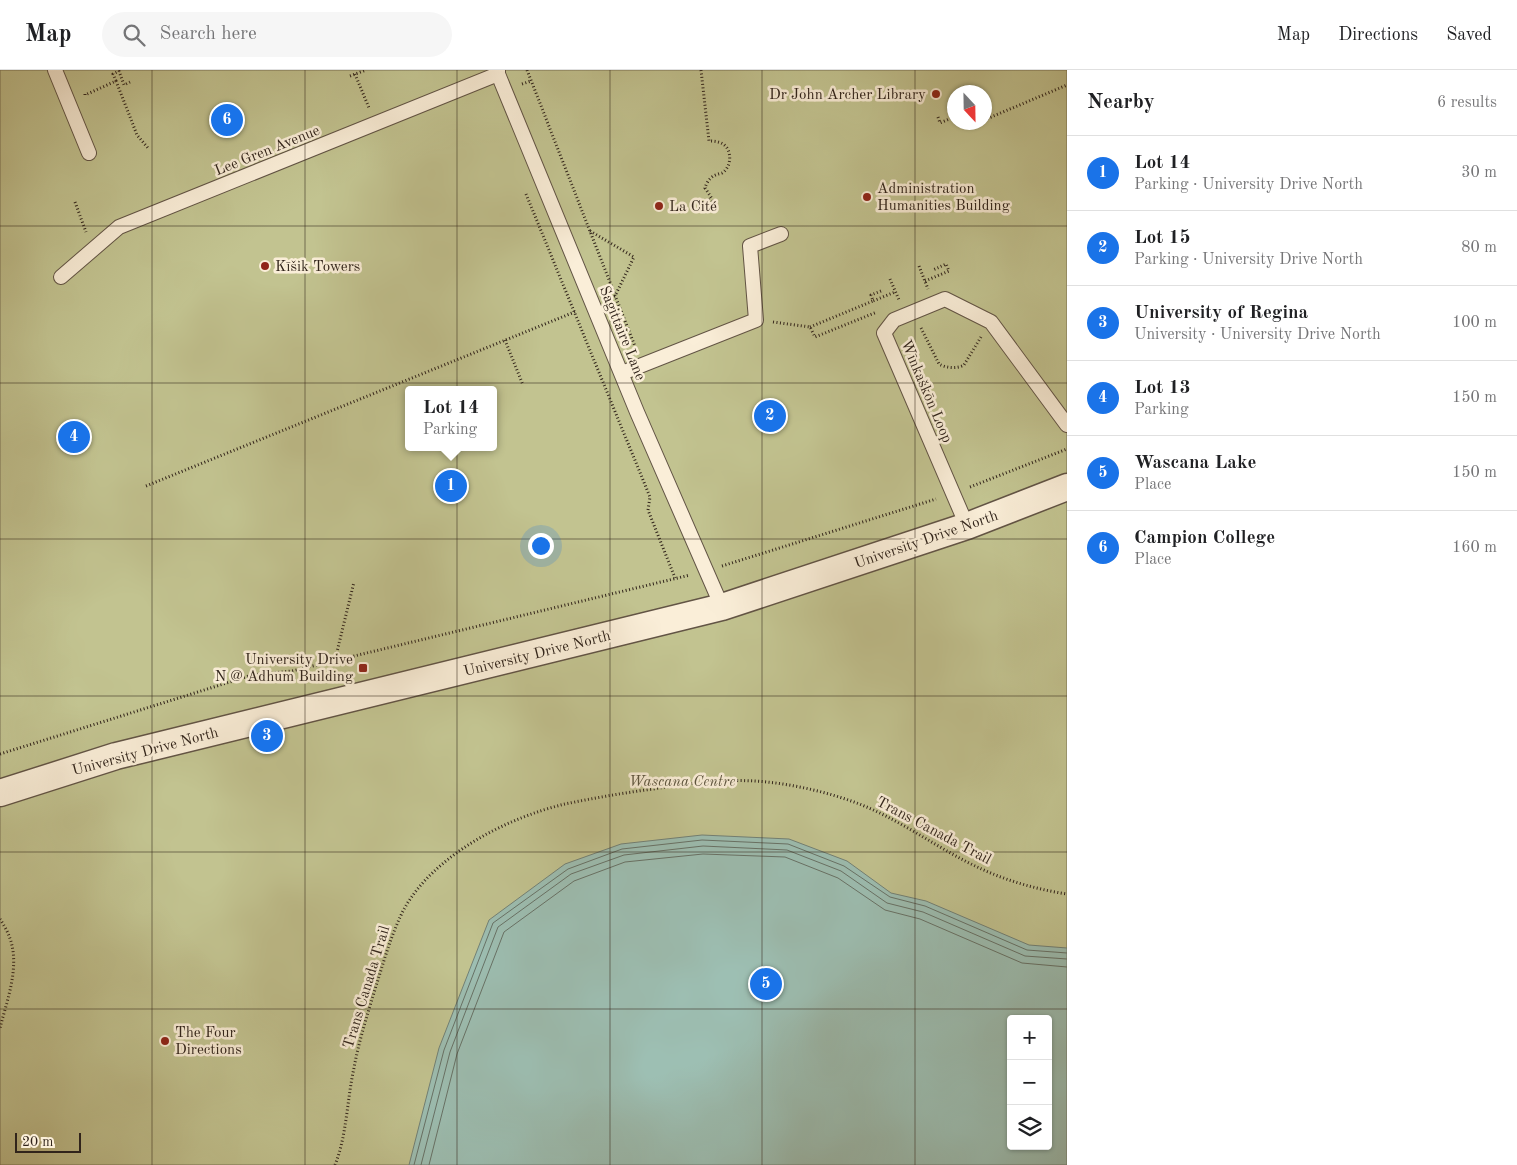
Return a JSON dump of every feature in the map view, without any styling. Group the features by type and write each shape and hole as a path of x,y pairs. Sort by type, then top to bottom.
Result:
{"street":[{"name":"University Drive North","path":"0,793 116,756 722,607 967,526 1067,487"}],"lane":[{"path":"55,70 89,153"},
{"name":"Lee Gren Avenue","path":"61,277 119,227 375,124 498,72"},
{"name":"Sagittaire Lane","path":"498,72 593,304 722,607"},
{"path":"622,373 756,320 750,246 781,234"},
{"name":"Wīnkaškōn Loop","path":"967,526 884,332 894,320 945,299 991,322 1067,425"}],"path":[{"path":"352,70 350,76 366,70"},
{"path":"527,70 642,365"},
{"path":"701,70 710,141 718,142 725,146 730,160 723,172 711,177 705,188 718,208 714,209 707,197"},
{"path":"130,82 124,84 119,71 113,74 137,135 148,148"},
{"path":"355,74 375,124"},
{"path":"82,87 85,95 116,81"},
{"path":"992,117 1067,85"},
{"path":"938,117 940,123 947,120"},
{"path":"75,202 93,250"},
{"path":"146,486 615,296 634,257 590,231"},
{"path":"925,281 949,271 946,264 933,270"},
{"path":"919,266 929,291"},
{"path":"890,279 900,303"},
{"path":"873,301 871,295 881,291"},
{"path":"810,327 895,292"},
{"path":"913,312 939,364 944,367 960,367 964,364 991,322"},
{"path":"505,340 523,385"},
{"path":"0,754 252,675 292,671 706,571 953,494 1067,449"},
{"path":"335,660 354,582"},
{"name":"Trans Canada Trail","path":"335,1165 342,1139 354,1067 365,1021 392,935 404,910 416,891 449,859 470,844 514,821 563,805 630,792 721,781 766,782 811,789 855,802 899,822 986,871 1048,891 1067,894"},
{"path":"0,919 10,936 13,952 10,987 0,1028"}],"green space":[{"name":"Wascana Centre","path":"0,70 1067,70 1067,1165 0,1165"}],"water":[{"path":"702,835 789,839 847,861 891,893 926,901 1029,945 1067,948 1067,1165 409,1165 439,1048 489,920 565,864 621,844"}],"place":[{"name":"Dr John Archer Library","path":"936,94"},
{"name":"Campion College","path":"227,120"},
{"name":"Administration Humanities Building","path":"867,197"},
{"name":"La Cité","path":"659,206"},
{"name":"Kīšik Towers","path":"265,266"},
{"name":"Lot 15","path":"770,416"},
{"name":"Lot 13","path":"74,437"},
{"name":"Lot 14","path":"451,486"},
{"name":"University Drive N @ Adhum Building","path":"363,668"},
{"name":"University of Regina","path":"267,736"},
{"name":"Wascana Lake","path":"766,984"},
{"name":"The Four Directions","path":"165,1041"}]}
